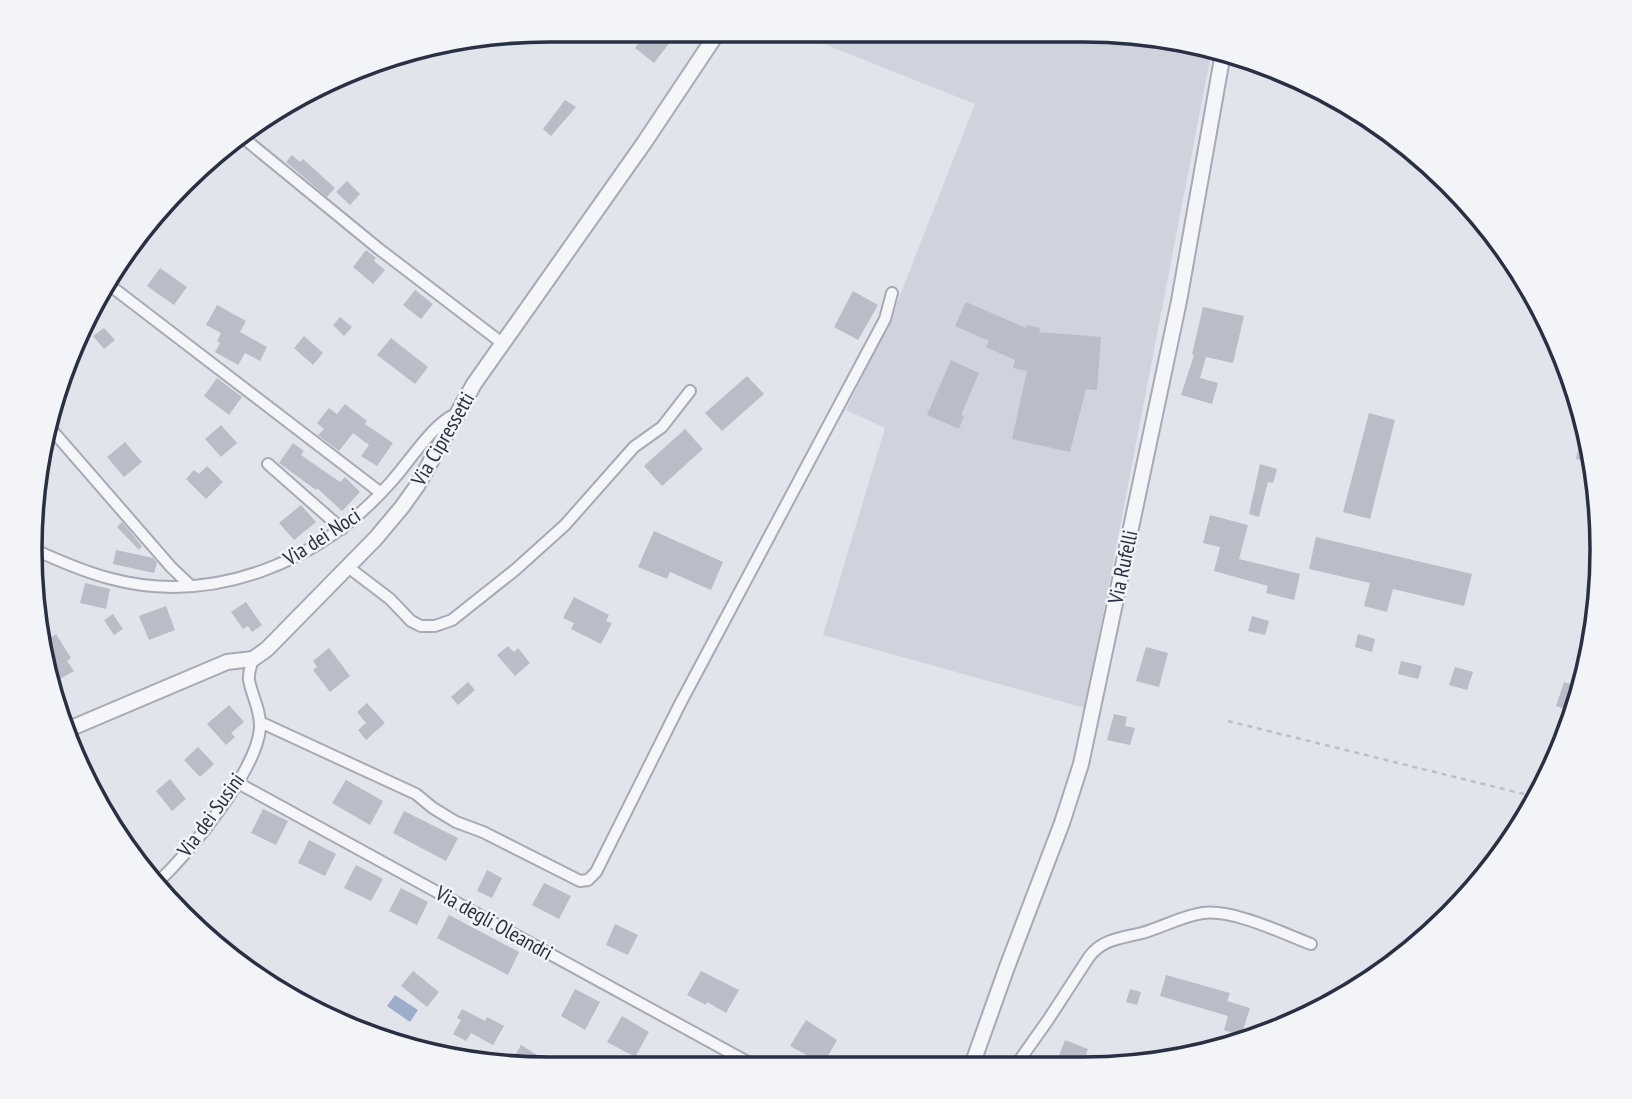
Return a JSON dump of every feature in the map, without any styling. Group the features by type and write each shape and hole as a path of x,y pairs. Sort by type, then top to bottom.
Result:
{"street":[{"name":"Via Cipressetti","path":"253,660 348,567 402,507 474,384 597,212 711,42"},
{"name":"Via Rufelli","path":"975,1057 1062,823 1084,755 1180,301 1222,61"},
{"path":"248,142 379,249 502,343"},
{"path":"115,289 381,493"},
{"path":"260,722 416,794 456,822 483,832 580,881 587,880 596,872 687,692 885,319 892,293"},
{"path":"348,567 390,599 411,621 421,626 435,626 452,620 515,570 565,525 634,447 662,426 690,391"},
{"name":"Via dei Noci","path":"42,553 107,578 154,586 191,586 226,581 268,570 295,558 342,529 381,493 442,421 457,414"},
{"path":"55,434 191,586"},
{"path":"268,464 342,529"},
{"path":"74,727 227,662 253,660"},
{"name":"Via dei Susini","path":"162,877 186,852 238,783 256,745 260,722 249,681 253,660"},
{"name":"Via degli Oleandri","path":"238,783 738,1057"},
{"path":"1022,1057 1092,953 1104,943 1194,915 1219,912 1311,944"}],"path":[{"path":"1228,721 1527,795"}],"shaded area":[{"path":"819,42 1116,43 1149,46 1210,58 1085,708 823,635 885,428 846,410 890,321 975,104"}],"water":[{"path":"395,995 418,1010 410,1022 387,1006"}],"building":[{"path":"640,42 670,42 654,63 635,48"},
{"path":"565,100 576,107 551,136 543,129"},
{"path":"292,155 300,162 303,159 335,188 327,197 286,162"},
{"path":"347,181 360,194 350,205 336,192"},
{"path":"366,250 385,270 373,284 353,267"},
{"path":"160,268 187,287 174,305 147,286"},
{"path":"415,290 433,304 421,319 403,305"},
{"path":"853,291 878,305 858,340 834,327"},
{"path":"966,302 1026,328 1027,325 1040,328 1039,332 1101,337 1097,390 1086,389 1070,452 1012,439 1027,371 1013,368 1015,360 986,347 989,341 955,326"},
{"path":"217,305 246,321 240,332 267,347 260,361 245,353 238,365 215,352 221,333 206,325"},
{"path":"1203,307 1244,316 1233,363 1206,357 1200,378 1218,383 1212,404 1181,395 1194,355 1192,354"},
{"path":"340,317 352,327 344,336 333,325"},
{"path":"104,328 115,340 104,349 93,336"},
{"path":"304,336 323,353 313,365 294,348"},
{"path":"391,338 428,367 415,384 377,355"},
{"path":"951,360 979,373 961,415 964,416 959,429 927,415"},
{"path":"747,376 764,394 722,431 705,413"},
{"path":"217,378 242,397 229,415 204,396"},
{"path":"345,404 367,421 365,424 393,443 377,466 361,456 369,445 353,433 339,451 318,435 324,429 317,423 329,408 337,414"},
{"path":"1369,413 1395,420 1370,519 1343,512"},
{"path":"221,425 237,443 221,457 205,439"},
{"path":"685,429 703,449 662,486 644,466"},
{"path":"125,442 142,462 124,477 107,457"},
{"path":"293,443 304,451 301,455 340,482 345,477 360,492 342,511 317,488 316,490 279,463"},
{"path":"1579,445 1582,460 1576,459"},
{"path":"1260,464 1277,469 1273,483 1268,482 1259,517 1249,514"},
{"path":"207,466 223,482 206,499 186,479 194,470 199,474"},
{"path":"301,505 316,522 294,540 279,523"},
{"path":"1210,515 1248,525 1239,559 1300,574 1294,600 1266,593 1268,586 1214,571 1220,547 1203,543"},
{"path":"122,522 142,546 139,550 117,527"},
{"path":"654,531 723,562 711,590 670,572 667,579 638,567"},
{"path":"1316,537 1472,574 1464,606 1393,589 1387,612 1364,606 1370,583 1309,569"},
{"path":"116,550 153,558 157,563 154,573 113,564"},
{"path":"85,583 110,589 106,609 80,603"},
{"path":"574,597 609,615 606,621 612,623 601,644 571,629 574,623 563,618"},
{"path":"246,602 262,625 252,632 248,626 243,629 231,612"},
{"path":"166,606 175,630 149,640 139,616"},
{"path":"113,614 123,629 114,635 104,620"},
{"path":"1252,616 1269,621 1265,635 1248,631"},
{"path":"49,632 52,637 56,634 71,658 67,661 74,671 60,679"},
{"path":"1358,634 1375,639 1372,652 1355,647"},
{"path":"508,646 514,652 518,648 530,663 515,676 497,655"},
{"path":"1146,647 1168,653 1159,687 1136,681"},
{"path":"329,648 350,676 330,692 313,670 317,667 313,661"},
{"path":"1401,661 1422,666 1418,679 1398,674"},
{"path":"1455,667 1473,672 1467,690 1449,685"},
{"path":"468,682 475,690 458,705 451,697"},
{"path":"1564,682 1572,685 1564,709 1556,706"},
{"path":"367,703 385,723 366,740 358,730 366,723 357,712"},
{"path":"229,705 244,722 231,733 235,737 226,745 207,724"},
{"path":"1114,714 1127,717 1125,726 1135,728 1130,745 1107,740"},
{"path":"198,747 214,764 200,777 184,760"},
{"path":"170,779 186,799 172,811 156,791"},
{"path":"346,780 383,801 370,825 332,803"},
{"path":"263,809 288,821 276,845 251,833"},
{"path":"404,811 458,838 446,861 393,833"},
{"path":"309,840 336,854 325,876 298,863"},
{"path":"356,865 383,879 371,901 344,888"},
{"path":"487,870 502,878 492,898 477,891"},
{"path":"544,883 571,896 559,919 532,905"},
{"path":"401,888 428,902 417,925 389,911"},
{"path":"449,915 519,952 508,975 437,938"},
{"path":"615,924 638,935 628,955 606,945"},
{"path":"413,971 439,992 427,1007 401,986"},
{"path":"701,971 739,990 726,1013 687,995"},
{"path":"1166,975 1230,993 1227,1001 1250,1008 1243,1031 1234,1034 1224,1030 1228,1016 1160,996"},
{"path":"575,989 600,1002 585,1030 561,1016"},
{"path":"1130,989 1141,992 1137,1005 1126,1002"},
{"path":"462,1009 485,1021 487,1017 504,1026 493,1045 471,1033 466,1041 453,1034 461,1020 457,1018"},
{"path":"622,1016 649,1032 635,1057 607,1042"},
{"path":"806,1020 837,1040 827,1057 810,1057 790,1046"},
{"path":"1065,1040 1088,1049 1085,1057 1059,1056"},
{"path":"521,1045 540,1057 516,1056"}]}
